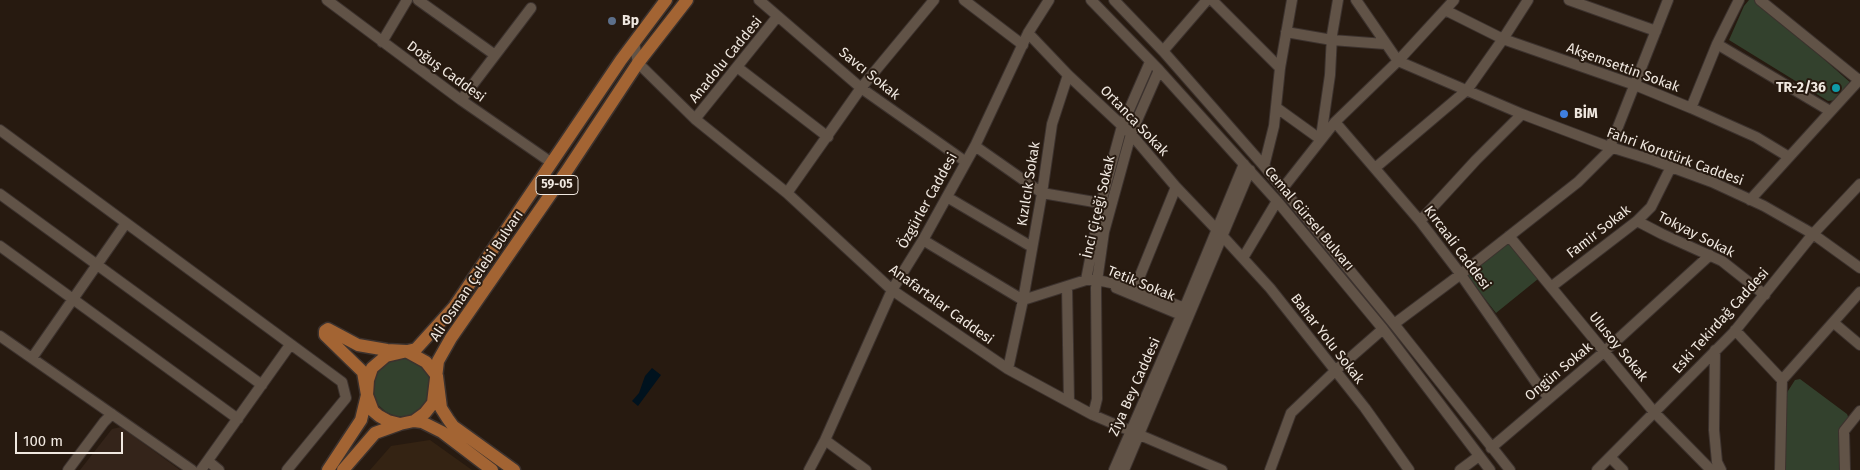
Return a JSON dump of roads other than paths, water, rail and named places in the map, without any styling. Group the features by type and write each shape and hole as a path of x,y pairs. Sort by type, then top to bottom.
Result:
{"main road":[{"name":"Ali Osman Çelebi Bulvarı","path":"406,352 416,348 454,307 634,42 666,0"},
{"name":"Ali Osman Çelebi Bulvarı","path":"437,376 438,361 451,338 566,172 638,63 687,0"},
{"path":"400,424 388,421 373,411 367,395 363,372 327,336 325,331 330,330 358,345 406,352 426,362 437,376 441,408 448,419 454,426 514,470"},
{"path":"328,470 361,420 372,368 386,356 406,352"},
{"name":"59-05","path":"414,421 425,413 433,403 437,376"},
{"path":"343,470 375,433 414,421 422,422 442,432 492,470"}],"street":[{"name":"Doğuş Caddesi","path":"327,0 461,100 552,163"},
{"path":"382,42 407,0"},
{"path":"418,0 495,55"},
{"name":"Savcı Sokak","path":"759,0 861,88 966,162"},
{"path":"787,193 861,88 934,0"},
{"path":"964,0 1023,44"},
{"name":"Özgürler Caddesi","path":"808,470 825,440 892,290 923,240 975,146 1028,33 1049,0"},
{"name":"Cemal Gürsel Bulvarı","path":"1090,0 1159,70 1277,201 1383,329 1490,470"},
{"name":"Cemal Gürsel Bulvarı","path":"1114,0 1163,51 1283,188 1510,470"},
{"path":"1163,51 1207,0"},
{"path":"1212,0 1280,68"},
{"path":"1264,166 1274,126 1280,68 1292,0"},
{"path":"1320,139 1330,75 1332,40 1338,0"},
{"name":"Fahri Korutürk Caddesi","path":"1356,0 1398,61 1522,114 1611,148 1712,182 1813,234 1860,268"},
{"path":"1283,188 1335,122 1398,61 1454,0"},
{"path":"1375,168 1467,90 1528,0"},
{"path":"1569,0 1656,31"},
{"path":"1394,324 1578,182 1611,148 1668,0"},
{"path":"1691,108 1717,44 1739,0"},
{"path":"1750,200 1860,80 1760,0"},
{"path":"461,100 532,8"},
{"name":"Akşemsettin Sokak","path":"1445,10 1503,39 1635,85 1691,108 1756,137 1789,157"},
{"name":"Anadolu Caddesi","path":"695,119 777,17"},
{"path":"1286,32 1332,40 1385,44"},
{"name":"Ortanca Sokak","path":"1028,33 1068,75 1131,134 1176,188 1220,233"},
{"path":"634,42 638,63"},
{"path":"1717,44 1830,111"},
{"name":"İnci Çiçeği Sokak","path":"1092,415 1097,399 1091,280 1122,126 1150,62"},
{"name":"Anafartalar Caddesi","path":"638,63 695,119 787,193 892,290 1008,369 1092,415 1135,433 1203,466 1222,470"},
{"path":"737,67 828,137"},
{"name":"İnci Çiçeği Sokak","path":"1106,204 1131,134 1159,70"},
{"name":"Kızılcık Sokak","path":"1008,369 1023,300 1052,124 1068,75"},
{"path":"1277,108 1320,139"},
{"path":"1420,221 1476,160 1522,114"},
{"name":"Kırcaali Caddesi","path":"1335,122 1420,221 1461,274 1535,381 1549,398"},
{"path":"0,130 342,382 346,398 287,470"},
{"path":"975,146 1042,193 1106,204"},
{"name":"Ziya Bey Caddesi","path":"1124,470 1135,433 1247,167"},
{"name":"Famir Sokak","path":"1551,287 1637,221 1651,207 1671,167"},
{"name":"Eski Tekirdağ Caddesi","path":"1597,470 1735,330 1813,234 1860,184"},
{"path":"1135,288 1176,188"},
{"path":"0,194 262,385"},
{"path":"947,197 1032,247"},
{"path":"1243,258 1277,201"},
{"name":"Tokyay Sokak","path":"1637,221 1722,261 1765,294"},
{"path":"32,358 126,223"},
{"name":"Bahar Yolu Sokak","path":"1220,233 1270,288 1364,408 1409,470"},
{"name":"Ulusoy Sokak","path":"1508,236 1654,412 1711,470"},
{"path":"923,240 1023,300 1091,280"},
{"path":"0,246 238,419"},
{"name":"Ongün Sokak","path":"1491,448 1605,351 1710,256"},
{"name":"Tetik Sokak","path":"1091,280 1135,288 1186,313"},
{"name":"Tetik Sokak","path":"1091,280 1186,313"},
{"path":"1067,286 1069,402"},
{"path":"1780,470 1782,380 1860,292"},
{"path":"1834,323 1860,345"},
{"path":"1270,470 1291,412 1383,329"},
{"path":"1735,330 1782,380"},
{"path":"0,336 192,470"},
{"path":"220,470 205,466 290,345"},
{"path":"1715,350 1714,430 1717,462 1722,470"},
{"path":"1845,470 1844,431 1860,411"},
{"path":"68,470 112,414"},
{"name":"Ziya Bey Caddesi","path":"1114,470 1135,433"},
{"path":"825,440 866,470"},
{"path":"1460,470 1479,456"},
{"path":"1610,457 1623,470"}],"water":[{"path":"652,368 661,375 638,406 632,401 639,393 645,376"}],"place":[{"name":"Bp","path":"612,21"},
{"name":"TR-2/36","path":"1836,88"},
{"name":"BİM","path":"1564,114"}]}
